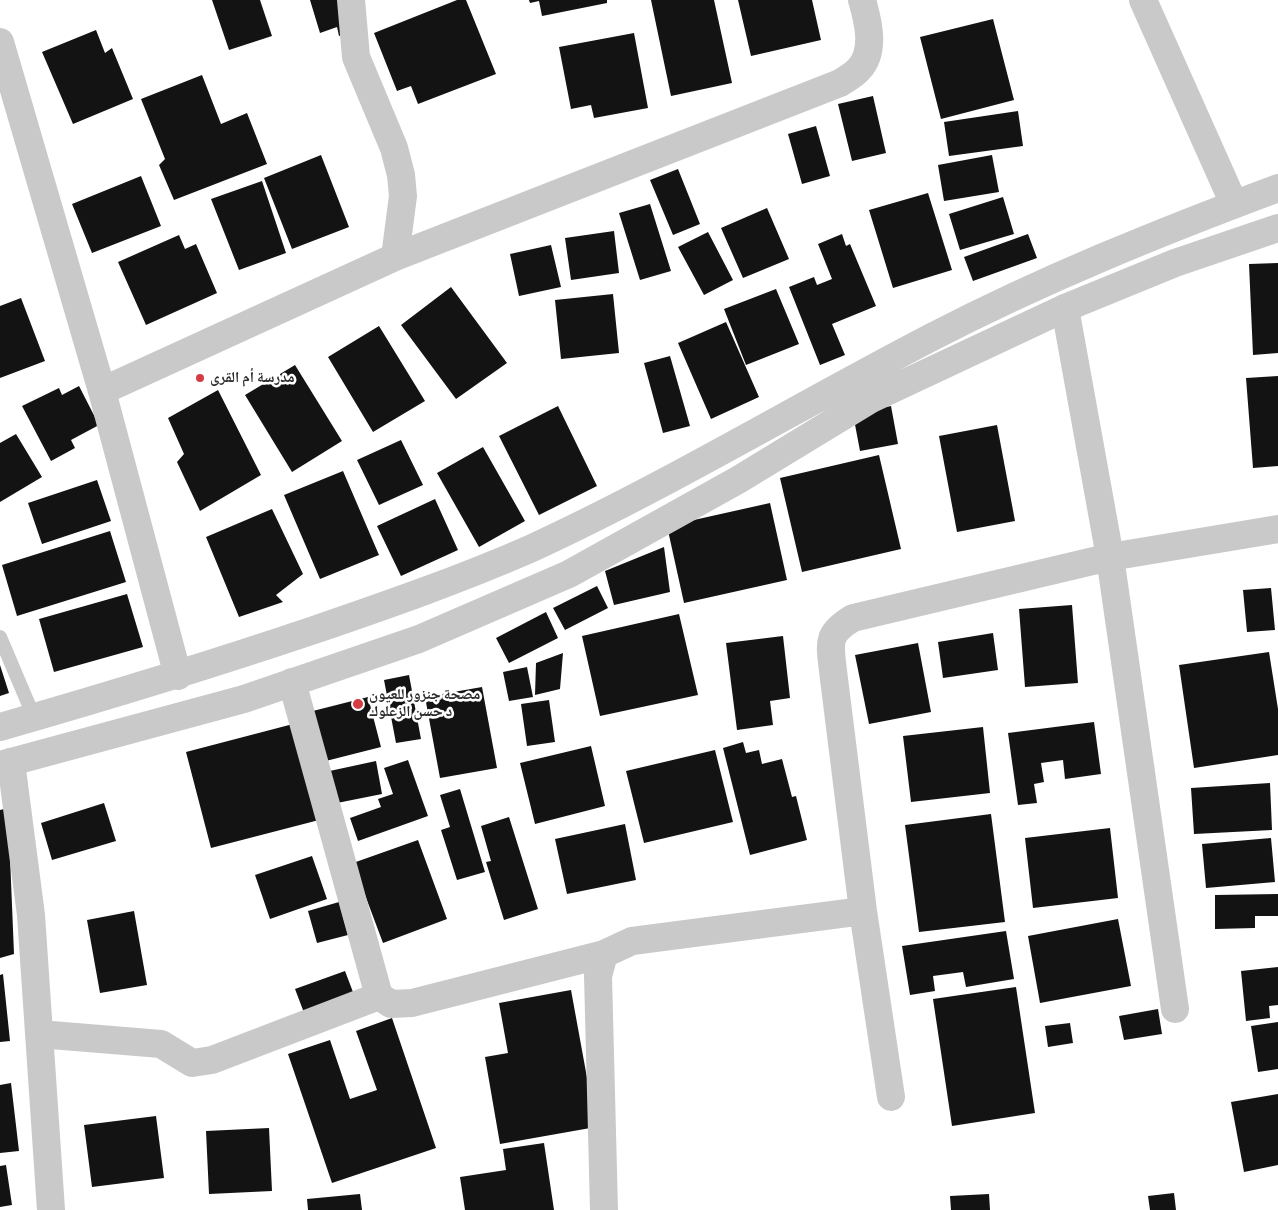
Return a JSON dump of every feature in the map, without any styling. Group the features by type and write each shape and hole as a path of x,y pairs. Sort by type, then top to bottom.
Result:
{"street":[{"path":"351,0 356,57 394,148 401,175 403,196 395,257"},
{"path":"102,391 395,257 840,83 860,69 869,47 869,31 862,0"},
{"path":"1143,0 1234,204"},
{"path":"0,42 102,391 178,676"},
{"path":"0,727 178,676 415,596 526,550 609,512 809,401 936,335 1102,256 1278,188"},
{"path":"51,1210 31,916 6,763 244,699 419,639 569,574 738,480 871,399 1064,308 1175,263 1278,228"},
{"path":"1064,308 1110,557 1175,1009"},
{"path":"892,1097 863,911 830,643 838,627 853,618 1110,557 1278,529"},
{"path":"292,682 379,996 391,1004 412,1003 604,954 632,941 863,911"},
{"path":"604,954 598,976 604,1210"},
{"path":"39,1034 161,1044 192,1063 212,1060 379,996"}],"lane":[{"path":"0,637 34,718"}],"building":[{"path":"212,0 260,0 272,36 229,50"},
{"path":"310,0 341,0 351,32 339,36 337,27 320,33"},
{"path":"457,0 466,0 496,74 418,104 411,86 397,91 374,33"},
{"path":"529,0 607,0 607,3 542,16 539,1 530,3"},
{"path":"651,0 714,0 732,83 671,96"},
{"path":"738,0 812,0 821,40 751,56"},
{"path":"993,19 1014,100 941,119 920,37"},
{"path":"96,30 105,53 112,48 133,99 73,124 42,52"},
{"path":"634,33 648,108 594,118 591,105 571,109 559,47"},
{"path":"202,75 221,124 247,113 267,164 174,200 159,165 165,159 141,99"},
{"path":"873,96 886,153 852,161 838,104"},
{"path":"1018,111 1023,146 949,156 944,122"},
{"path":"816,126 830,176 802,184 788,134"},
{"path":"321,155 349,227 292,249 264,178"},
{"path":"992,155 999,192 944,201 938,165"},
{"path":"678,169 700,224 673,235 650,180"},
{"path":"141,176 161,226 92,253 72,204"},
{"path":"262,181 286,253 239,270 211,199"},
{"path":"928,193 952,270 893,288 869,210"},
{"path":"1003,197 1014,234 960,250 949,214"},
{"path":"650,204 671,271 640,280 619,213"},
{"path":"767,208 789,259 743,278 721,228"},
{"path":"614,231 619,273 571,280 565,238"},
{"path":"708,232 733,280 704,295 678,247"},
{"path":"842,234 846,246 850,244 876,306 832,324 845,355 820,365 789,287 814,277 817,285 832,279 818,244"},
{"path":"1028,234 1037,258 973,281 964,257"},
{"path":"179,235 185,249 196,244 217,293 146,325 118,262"},
{"path":"551,245 561,287 519,296 510,254"},
{"path":"1278,263 1278,353 1253,355 1249,264"},
{"path":"451,287 507,363 456,399 401,325"},
{"path":"776,289 799,344 746,365 724,309"},
{"path":"613,294 619,353 561,359 555,300"},
{"path":"21,298 45,361 0,378 0,306"},
{"path":"726,322 759,397 711,419 678,343"},
{"path":"379,326 425,401 373,432 328,357"},
{"path":"670,356 690,426 663,433 644,363"},
{"path":"295,365 342,441 292,472 245,395"},
{"path":"1278,376 1278,466 1253,468 1246,378"},
{"path":"79,386 99,425 71,440 75,448 51,461 22,406 59,388 62,395"},
{"path":"218,390 261,475 200,511 177,462 184,454 168,418"},
{"path":"558,406 597,486 539,515 499,436"},
{"path":"891,406 898,444 860,451 853,414"},
{"path":"997,425 1015,521 957,532 939,436"},
{"path":"16,434 42,477 0,502 0,443"},
{"path":"401,440 423,485 379,505 357,460"},
{"path":"483,447 525,521 479,547 437,473"},
{"path":"879,455 901,549 802,572 780,478"},
{"path":"343,471 379,555 320,579 284,495"},
{"path":"97,480 111,521 42,544 28,503"},
{"path":"435,499 458,550 401,576 377,526"},
{"path":"770,503 787,580 684,603 667,526"},
{"path":"272,509 303,574 276,595 283,602 239,617 206,537"},
{"path":"110,531 126,582 17,616 2,565"},
{"path":"664,547 670,592 614,605 605,571"},
{"path":"597,586 608,608 565,630 553,608"},
{"path":"1271,588 1275,630 1247,632 1243,590"},
{"path":"127,594 143,647 54,672 39,619"},
{"path":"1072,605 1078,683 1025,687 1019,609"},
{"path":"546,612 558,638 509,663 496,638"},
{"path":"679,614 698,695 600,716 582,636"},
{"path":"993,633 998,670 943,678 938,642"},
{"path":"783,636 790,698 770,701 773,725 737,730 726,643"},
{"path":"918,643 931,712 869,724 855,655"},
{"path":"1269,652 1278,709 1278,755 1194,768 1179,665"},
{"path":"563,653 560,689 535,695 536,663"},
{"path":"0,665 9,693 0,696"},
{"path":"527,667 533,697 509,701 503,672"},
{"path":"409,675 421,739 396,743 384,680"},
{"path":"482,687 497,768 440,778 425,697"},
{"path":"368,697 381,747 314,764 301,714"},
{"path":"549,700 555,742 527,746 521,704"},
{"path":"1094,722 1101,774 1065,779 1063,760 1041,763 1044,782 1034,784 1037,803 1018,805 1008,733"},
{"path":"293,724 319,820 211,848 186,752"},
{"path":"983,727 990,793 911,802 903,736"},
{"path":"743,742 746,753 759,750 762,764 782,759 792,797 796,796 807,840 750,855 723,748"},
{"path":"591,746 605,806 535,824 520,763"},
{"path":"715,750 733,822 644,843 626,771"},
{"path":"408,760 428,816 358,841 350,818 381,807 378,799 393,794 384,768"},
{"path":"376,761 382,794 332,804 325,772"},
{"path":"1270,783 1272,830 1194,834 1191,788"},
{"path":"460,789 485,872 457,880 441,830 450,827 440,795"},
{"path":"104,803 116,841 52,860 41,823"},
{"path":"8,808 14,954 0,958 0,810"},
{"path":"991,814 1005,922 919,932 905,825"},
{"path":"509,817 538,909 504,920 486,862 491,861 481,826"},
{"path":"625,824 636,880 567,894 555,839"},
{"path":"1110,828 1118,898 1033,908 1025,838"},
{"path":"1271,838 1275,882 1206,888 1202,844"},
{"path":"418,840 447,919 383,943 353,863"},
{"path":"312,856 327,899 270,919 255,875"},
{"path":"1278,894 1278,916 1255,916 1255,928 1215,929 1215,895"},
{"path":"339,902 348,935 317,943 308,911"},
{"path":"134,911 147,985 100,993 87,920"},
{"path":"1118,919 1131,986 1040,1003 1028,936"},
{"path":"1006,931 1014,979 966,987 963,972 933,976 935,991 910,995 902,946"},
{"path":"1278,967 1278,1005 1269,1006 1270,1018 1246,1021 1241,971"},
{"path":"345,971 356,1000 306,1018 295,989"},
{"path":"3,974 10,1041 0,1042 0,975"},
{"path":"1016,987 1035,1113 952,1126 933,999"},
{"path":"571,990 596,1127 500,1144 485,1057 508,1053 499,1003"},
{"path":"1158,1009 1162,1034 1124,1040 1119,1016"},
{"path":"392,1018 436,1148 332,1183 288,1054 330,1040 350,1099 377,1090 356,1031"},
{"path":"1278,1022 1278,1069 1258,1072 1251,1026"},
{"path":"1070,1023 1073,1043 1048,1047 1045,1026"},
{"path":"11,1083 19,1151 0,1153 0,1085"},
{"path":"1278,1094 1278,1165 1244,1172 1231,1102"},
{"path":"156,1116 164,1178 92,1187 84,1125"},
{"path":"269,1128 272,1191 209,1194 206,1131"},
{"path":"544,1143 554,1210 465,1210 460,1177 506,1170 503,1149"},
{"path":"6,1165 12,1205 0,1207 0,1166"},
{"path":"1174,1193 1176,1210 1150,1210 1148,1196"},
{"path":"360,1194 362,1210 308,1210 307,1199"},
{"path":"989,1194 990,1210 951,1210 950,1196"}],"place":[{"name":"مدرسة أم القرى","path":"200,378"},
{"name":"مصحة جنزور للعيون د حسن الزعلوك","path":"358,704"}]}
